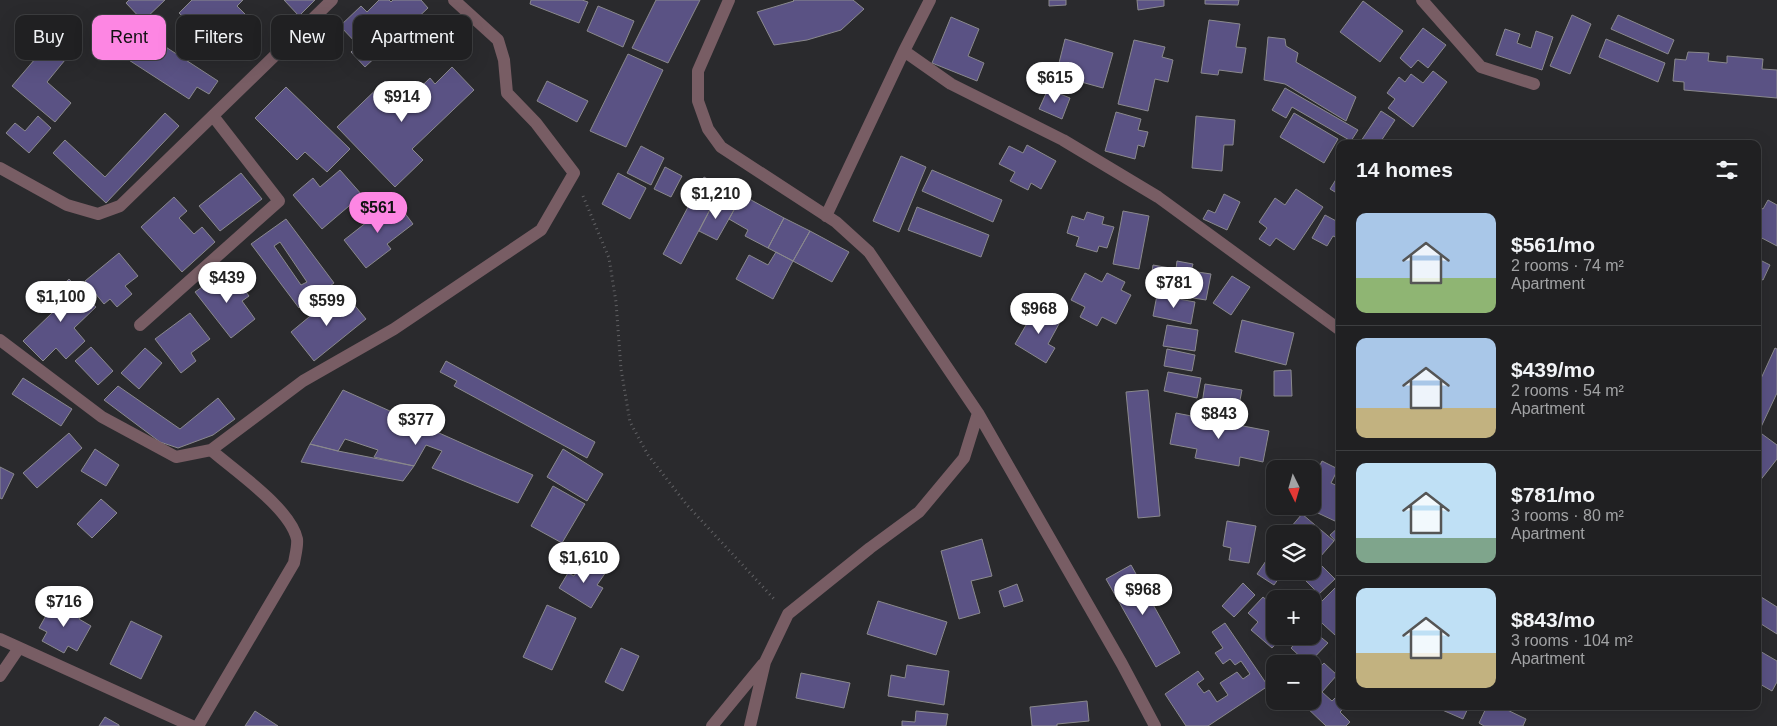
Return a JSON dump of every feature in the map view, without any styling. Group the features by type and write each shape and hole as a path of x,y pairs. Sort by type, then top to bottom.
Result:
{"street":[{"path":"0,168 67,205 98,214 120,206 332,0"},
{"path":"0,340 102,416 176,457 211,450 303,381 394,329 541,230 574,173 536,123 507,93 504,60 498,40 454,0"},
{"path":"729,0 698,71 698,101 708,129 721,147 836,222 869,252 978,413 1122,664 1155,726"},
{"path":"826,216 930,0"},
{"path":"1422,0 1481,66 1534,84"},
{"path":"904,51 951,84 1063,140 1158,197 1336,327"},
{"path":"140,325 279,201 213,116"},
{"path":"750,726 765,662 788,614 870,548 919,512 964,458 978,413"},
{"path":"198,726 294,563 297,541 290,521 276,505 211,450"},
{"path":"0,639 192,726"},
{"path":"0,676 20,648"},
{"path":"712,726 765,662"}],"path":[{"path":"574,173 609,258 616,302 621,369 630,422 648,455 687,505 788,614"}],"building":[{"path":"129,0 165,0 149,15 137,15 126,3"},
{"path":"192,0 243,0 237,6 246,15 181,15 179,13"},
{"path":"284,0 315,0 300,15"},
{"path":"379,0 389,0 391,2 393,0 421,0 428,8 421,15 353,15 353,40 343,29 343,23 361,6 367,12"},
{"path":"531,0 582,0 588,2 579,23 530,4"},
{"path":"656,0 700,0 668,63 632,48"},
{"path":"793,0 853,0 864,9 841,30 807,40 774,45 757,12"},
{"path":"1049,0 1066,0 1066,5 1049,6"},
{"path":"1137,0 1164,0 1164,6 1138,10"},
{"path":"1205,0 1239,0 1238,5 1205,4"},
{"path":"1363,1 1403,31 1380,62 1340,32"},
{"path":"598,6 634,21 623,47 587,31"},
{"path":"1572,15 1591,24 1570,74 1550,66"},
{"path":"1618,15 1674,40 1668,54 1611,29"},
{"path":"951,17 979,29 968,56 984,63 977,81 932,63"},
{"path":"1209,20 1240,24 1236,47 1246,48 1242,73 1219,70 1218,75 1201,73"},
{"path":"1423,28 1446,45 1428,68 1418,60 1411,68 1400,58"},
{"path":"1505,29 1520,34 1517,43 1531,48 1536,31 1553,37 1542,70 1496,55"},
{"path":"1268,37 1285,39 1286,46 1298,53 1296,62 1356,97 1346,121 1285,84 1264,80"},
{"path":"1065,39 1113,53 1103,88 1056,75"},
{"path":"1606,39 1665,63 1658,82 1599,57"},
{"path":"1134,40 1165,47 1162,57 1173,60 1168,82 1155,79 1148,111 1118,104"},
{"path":"166,47 176,54 176,60 186,60 218,81 209,94 197,87 189,99 129,60 166,60"},
{"path":"1688,52 1709,53 1708,61 1727,63 1727,56 1763,59 1762,69 1777,70 1777,98 1684,90 1684,82 1673,81 1675,59 1686,60"},
{"path":"628,54 663,70 626,147 590,131"},
{"path":"34,60 65,60 47,82 71,103 55,122 12,86"},
{"path":"358,60 372,60 365,67"},
{"path":"452,67 474,90 412,149 423,160 395,187 337,127 385,81 405,102 430,78 435,84"},
{"path":"1433,71 1447,82 1413,127 1388,108 1395,99 1387,93 1399,77 1405,82 1411,74 1423,83"},
{"path":"547,81 588,101 577,122 537,101"},
{"path":"286,87 350,149 327,172 305,152 297,160 255,118"},
{"path":"1285,88 1358,130 1352,140 1349,140 1292,107 1286,118 1272,110"},
{"path":"1048,89 1070,98 1062,119 1039,109"},
{"path":"1381,111 1395,120 1382,140 1362,140"},
{"path":"1116,112 1141,119 1138,130 1148,132 1144,147 1138,145 1135,159 1105,151"},
{"path":"165,113 179,126 106,203 53,153 65,140 105,177"},
{"path":"1294,113 1338,139 1324,163 1280,137"},
{"path":"38,116 51,128 29,153 6,133 15,123 25,131"},
{"path":"1196,116 1235,120 1233,145 1224,145 1222,171 1192,168"},
{"path":"1027,145 1056,161 1041,189 1031,183 1028,190 1010,181 1015,172 999,164 1009,146 1023,153"},
{"path":"641,146 664,158 651,185 627,173"},
{"path":"901,156 926,167 899,232 873,221"},
{"path":"665,167 682,176 671,197 654,189"},
{"path":"340,170 362,195 322,229 293,195 313,178 320,187"},
{"path":"932,170 1002,200 993,222 922,191"},
{"path":"241,173 262,199 220,231 199,206"},
{"path":"618,173 646,188 630,219 602,204"},
{"path":"704,177 722,187 681,264 663,254"},
{"path":"1336,179 1336,193 1330,189"},
{"path":"1296,189 1323,207 1294,250 1276,238 1270,246 1259,239 1267,228 1259,222 1275,198 1285,205"},
{"path":"1224,194 1240,202 1227,230 1203,219 1208,210 1215,213"},
{"path":"742,195 784,218 768,248 745,236 748,230 729,219"},
{"path":"174,197 187,211 179,218 194,234 202,227 215,242 182,272 141,227"},
{"path":"395,200 413,224 387,244 391,249 366,268 344,240"},
{"path":"715,200 734,210 717,240 699,231"},
{"path":"1768,200 1777,205 1777,246 1761,238 1761,208 1763,209"},
{"path":"917,207 989,235 981,257 908,230"},
{"path":"1123,211 1149,216 1139,269 1113,264"},
{"path":"1087,212 1104,217 1102,224 1114,227 1107,248 1099,246 1097,252 1076,246 1079,237 1067,233 1072,216 1084,220"},
{"path":"1325,215 1336,221 1336,237 1333,236 1327,246 1312,238"},
{"path":"784,218 810,231 793,261 768,248"},
{"path":"286,219 334,283 299,308 251,244","holes":["280,242 307,282 301,285 274,246"]},
{"path":"810,231 849,252 832,282 793,261"},
{"path":"776,252 793,261 773,299 736,279 749,255 768,265"},
{"path":"119,253 138,276 125,286 132,294 117,307 110,299 104,304 85,281"},
{"path":"1761,260 1770,265 1763,280 1761,279"},
{"path":"1177,261 1193,264 1191,271 1211,274 1206,300 1149,291 1153,265 1176,269"},
{"path":"1085,273 1102,282 1107,273 1125,282 1121,290 1131,295 1116,324 1102,317 1097,326 1080,317 1085,307 1071,300"},
{"path":"219,275 225,284 235,277 249,296 242,301 255,319 231,338 195,292"},
{"path":"1232,276 1250,287 1231,315 1213,303"},
{"path":"69,279 96,307 74,328 85,341 66,359 56,348 43,361 23,341 53,312 44,303"},
{"path":"1157,295 1195,302 1191,324 1153,316"},
{"path":"333,297 343,309 352,302 366,319 314,361 291,332"},
{"path":"1036,308 1060,322 1048,344 1055,348 1046,363 1015,344"},
{"path":"190,313 210,339 191,353 196,361 181,373 155,339"},
{"path":"1242,320 1294,333 1286,365 1235,352"},
{"path":"1167,325 1198,330 1195,351 1163,346"},
{"path":"91,347 113,371 98,385 75,361"},
{"path":"145,348 162,363 139,389 121,373"},
{"path":"1775,348 1777,349 1777,393 1761,427 1761,378"},
{"path":"1167,349 1195,355 1192,371 1164,366"},
{"path":"446,361 595,442 587,458 454,386 457,381 440,372"},
{"path":"1291,370 1292,396 1274,396 1274,371"},
{"path":"1168,372 1201,378 1197,398 1164,391"},
{"path":"23,378 72,409 61,426 12,394"},
{"path":"1205,384 1242,390 1238,410 1202,404"},
{"path":"118,386 180,429 218,398 235,419 213,435 178,448 160,442 104,400"},
{"path":"343,390 533,475 518,503 432,468 442,451 426,445 414,466 374,457 378,450 345,439 338,451 310,444"},
{"path":"1148,390 1160,516 1138,518 1126,392"},
{"path":"1176,413 1269,431 1263,462 1240,457 1239,466 1195,458 1197,449 1170,444"},
{"path":"69,433 82,448 37,488 23,473"},
{"path":"1762,434 1777,445 1777,459 1761,479"},
{"path":"310,444 414,466 403,481 301,462"},
{"path":"95,449 119,465 106,486 81,471"},
{"path":"563,449 603,474 587,501 547,477"},
{"path":"1322,461 1336,468 1336,473 1331,483 1336,485 1336,522 1321,514"},
{"path":"0,467 14,474 2,499 0,498"},
{"path":"553,486 585,504 562,543 531,526"},
{"path":"101,499 117,513 92,538 77,524"},
{"path":"1303,515 1315,525 1293,525"},
{"path":"1227,521 1256,526 1249,563 1229,560 1231,548 1223,546"},
{"path":"1321,530 1334,541 1321,556"},
{"path":"1336,530 1336,542 1330,535"},
{"path":"982,539 992,576 971,581 980,613 959,619 941,551"},
{"path":"585,559 606,572 597,585 603,588 591,608 559,588 568,573 574,576"},
{"path":"1266,561 1266,580 1257,574"},
{"path":"1131,565 1180,653 1156,667 1106,579"},
{"path":"1321,565 1335,579 1321,592 1321,590 1315,590 1305,580 1321,580"},
{"path":"1266,580 1278,580 1274,585"},
{"path":"1243,583 1255,595 1234,617 1222,606"},
{"path":"1017,584 1023,601 1004,607 999,591"},
{"path":"1336,587 1336,634 1335,635 1321,622 1321,602"},
{"path":"1263,597 1266,600 1266,643 1251,630 1258,622 1248,613"},
{"path":"1761,597 1777,607 1777,634 1761,624"},
{"path":"878,601 947,622 936,655 867,634"},
{"path":"68,604 83,613 79,619 91,626 77,651 68,646 64,653 42,641 47,632 39,628 52,605 64,611"},
{"path":"547,605 576,618 552,670 523,657"},
{"path":"131,621 162,636 141,679 110,664"},
{"path":"1225,623 1266,683 1266,687 1208,726 1186,726 1165,694 1198,671 1204,679 1197,684 1204,693 1209,690 1217,702 1228,695 1220,683 1237,672 1243,679 1250,674 1241,661 1235,665 1230,659 1223,664 1215,653 1223,648 1212,632"},
{"path":"1321,637 1328,643 1317,655 1298,655 1291,648 1294,645 1321,645"},
{"path":"621,648 639,656 623,691 605,682"},
{"path":"1761,652 1777,661 1777,682 1772,691 1761,685"},
{"path":"1324,663 1336,676 1322,692 1332,701 1336,697 1336,710 1342,710 1340,712 1350,722 1346,726 1326,726 1309,710 1321,710 1321,666"},
{"path":"907,665 949,671 944,705 888,696 891,675 905,678"},
{"path":"801,673 850,683 844,708 796,698"},
{"path":"1087,701 1089,721 1057,724 1057,726 1032,726 1030,707"},
{"path":"1442,710 1467,710 1463,719"},
{"path":"1485,710 1507,710 1526,719 1523,726 1484,726 1479,723"},
{"path":"255,711 278,726 245,726"},
{"path":"916,711 948,714 946,726 902,726 902,721 915,722"},
{"path":"105,717 119,725 119,726 99,726"}]}
